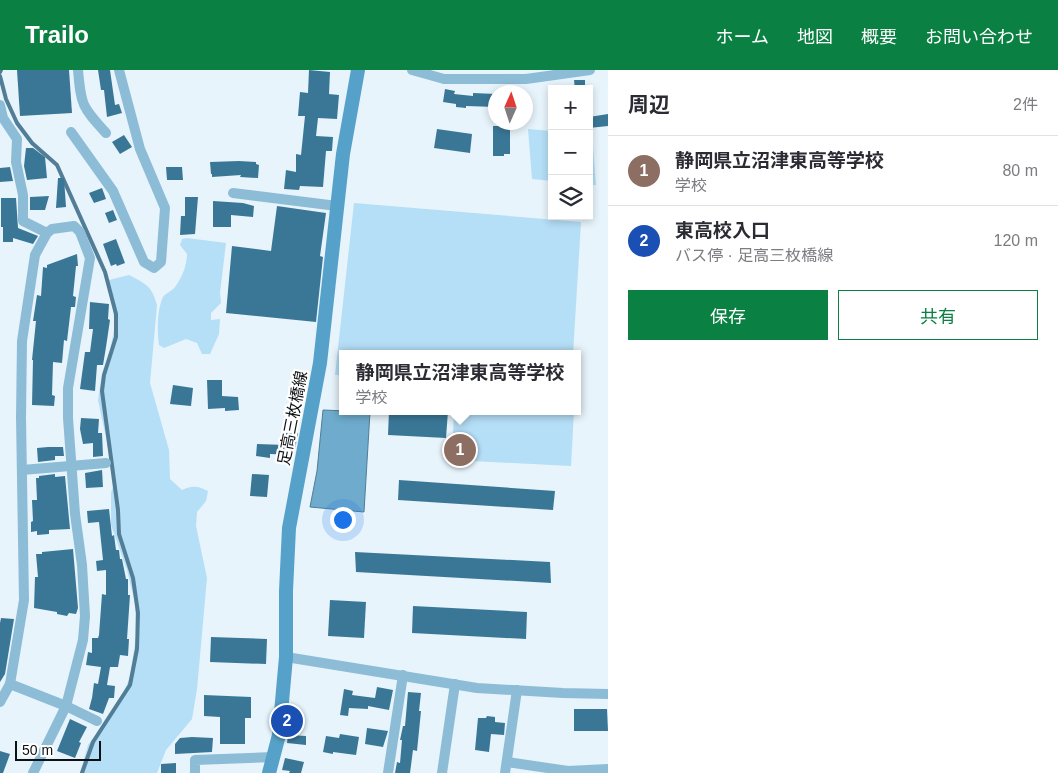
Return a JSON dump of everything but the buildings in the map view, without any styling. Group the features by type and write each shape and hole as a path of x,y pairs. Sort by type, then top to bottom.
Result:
{"main road":[{"name":"足高三枚橋線","path":"270,773 279,734 286,657 288,528 320,363 346,130 358,70"}],"street":[{"path":"78,70 80,96 86,111 106,133"},
{"path":"70,132 113,191 144,262 154,268 161,262 165,208 140,149 119,70"},
{"path":"412,70 444,79 526,79 590,70"},
{"path":"0,104 4,118 17,139 16,162 23,195 23,222 47,232"},
{"path":"233,193 337,206"},
{"path":"0,702 10,684 24,600 22,341 35,254 47,232 52,229 74,226 80,232 90,258 68,388 71,466 82,565 85,616 83,640 66,706 33,773"},
{"path":"22,470 106,462"},
{"path":"286,657 476,688 608,694"},
{"path":"388,773 403,675"},
{"path":"10,684 66,706 97,721"},
{"path":"442,773 455,684"},
{"path":"506,773 517,690"},
{"path":"194,773 194,760 273,757"},
{"path":"507,762 567,772 608,769"}],"shaded area":[{"path":"528,130 548,131 548,181 532,179"},
{"path":"593,147 596,185 593,185"},
{"path":"354,203 581,222 573,350 339,350 339,375 335,375"},
{"path":"182,239 226,243 220,293 221,303 211,313 211,320 220,319 219,334 210,354 202,354 197,343 186,339 164,348 159,345 158,321 161,302 163,297 175,287 184,271 187,254 180,245"},
{"path":"129,275 147,286 153,294 157,305 150,383 169,450 170,479 182,490 195,487 208,491 206,501 197,512 196,526 207,578 197,689 192,719 166,750 157,773 80,773 88,745 117,708 130,677 136,637 135,603 127,570 111,525 111,493 115,480 98,400 102,373 110,350 115,325 109,280"},
{"path":"323,410 339,411 339,415 370,415 364,512 310,507 317,471"},
{"path":"454,415 574,415 571,466 452,460"}],"waterway":[{"path":"0,76 6,99 17,123 32,143 57,165 105,272 116,314 116,337 104,375 102,391 118,510 119,534 133,578 138,613 137,649 130,685 93,742 82,773"}],"place":[{"name":"静岡県立沼津東高等学校","path":"460,450"},
{"name":"東高校入口","path":"287,721"}]}
